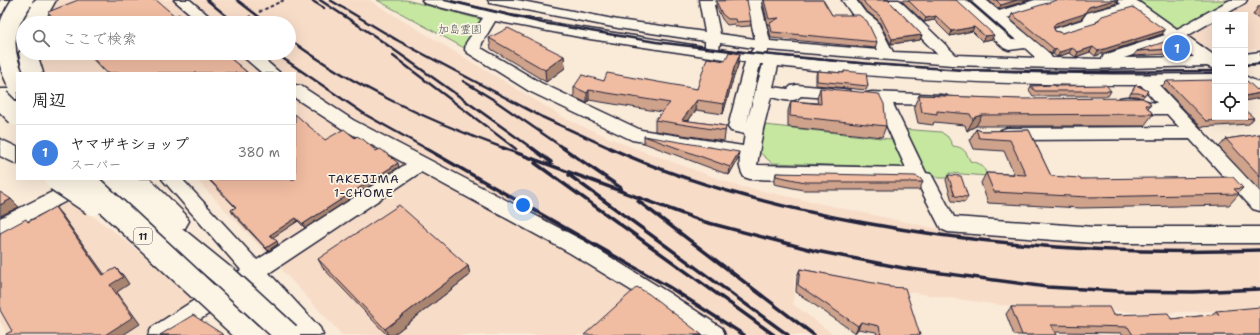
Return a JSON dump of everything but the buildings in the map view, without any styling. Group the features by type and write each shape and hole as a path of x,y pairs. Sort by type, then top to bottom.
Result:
{"highway":[{"path":"0,9 7,0"},
{"path":"16,81 4,57 3,44 11,18 23,0"},
{"path":"38,16 47,0"},
{"path":"30,60 33,72"},
{"path":"0,99 16,115"},
{"path":"0,147 16,155"},
{"name":"11","path":"58,180 156,248"},
{"name":"11","path":"83,180 250,335"},
{"name":"11","path":"112,180 153,218 226,278 288,335"},
{"path":"137,180 172,216 226,278"}],"street":[{"path":"26,16 43,0"},
{"path":"181,0 201,16"},
{"path":"429,0 618,24 713,38 768,53 885,72 960,76 1146,81 1212,79"},
{"path":"753,0 768,53 758,92 748,166 750,172 912,175 924,179 948,224 1094,235 1260,235"},
{"path":"712,54 713,38 706,1 756,0"},
{"path":"849,0 859,14 872,24 888,56"},
{"path":"891,0 952,60"},
{"path":"958,0 1009,45 1028,43"},
{"path":"978,0 1043,55 1046,63"},
{"path":"997,16 1050,0"},
{"path":"1091,64 1176,36 1240,0"},
{"path":"1059,32 1088,23 1092,16 1129,2 1212,61"},
{"path":"494,8 560,30 753,59 768,53 1091,64 1212,62"},
{"path":"494,8 474,43 473,50 535,87 638,136 750,153"},
{"path":"0,41 16,26"},
{"path":"1248,59 1260,57"},
{"path":"753,59 758,92"},
{"path":"256,60 271,72"},
{"path":"1248,79 1260,77"},
{"path":"1146,81 1260,204"},
{"path":"1248,81 1260,90"},
{"path":"758,92 792,95 797,90 882,98 960,101"},
{"path":"296,91 347,124 577,247 662,299 714,335"},
{"path":"0,94 16,94"},
{"path":"882,98 919,177"},
{"path":"1112,102 1136,102 1149,108 1172,108"},
{"path":"0,112 16,113"},
{"path":"991,134 1194,133"},
{"path":"0,147 16,146"},
{"path":"159,335 421,163"},
{"path":"0,227 92,180"},
{"path":"172,180 256,271 312,335"}],"path":[{"path":"259,12 284,0"}],"shaded area":[{"path":"54,0 174,0 193,16 46,16"},
{"path":"192,0 369,0 568,120 626,145 738,186 938,229 1065,242 1198,246 1260,243 1260,309 1155,313 1000,305 901,291 795,273 793,304 834,335 727,335 590,248 372,129 303,88 296,82 296,72 283,72 267,60 296,60 296,16 212,16"},
{"path":"1245,0 1260,0 1260,49 1248,50 1248,12 1225,12"},
{"path":"1212,20 1212,52 1208,52 1186,35"},
{"path":"40,60 249,60 264,72 44,72"},
{"path":"296,96 403,161 403,167 273,252 265,252 197,180 296,180"},
{"path":"428,172 569,249 702,335 342,335 282,270 283,262 416,173"},
{"path":"65,197 111,229 153,263 195,302 145,335 8,335 0,321 0,231"}],"green space":[{"name":"加島霊園","path":"377,0 406,0 483,20 466,49"},
{"path":"1132,0 1229,0 1181,29 1175,28 1143,5"},
{"path":"765,125 890,139 901,129 941,132 948,137 953,146 964,150 970,161 982,166 987,176 949,173 951,178 938,178 919,168 772,163 759,152"}],"railway":[{"path":"207,0 226,16"},
{"path":"237,0 258,16"},
{"path":"311,0 324,8"},
{"path":"320,0 376,37 533,149"},
{"path":"330,0 397,40"},
{"path":"445,0 543,23 656,42 740,52 872,64 963,70 1077,72 1212,71"},
{"path":"393,38 542,117 612,149"},
{"path":"296,44 366,88 393,102 449,127 506,149"},
{"path":"393,56 516,149"},
{"path":"285,60 366,115 427,149"},
{"path":"1248,65 1260,64"},
{"path":"463,81 494,100 565,149"},
{"path":"425,148 669,287 744,335"},
{"path":"503,148 705,222 816,251 903,268 1047,287 1119,291 1193,292 1260,289"},
{"path":"532,148 551,162"},
{"path":"563,148 621,188"},
{"path":"610,148 703,184 767,202 832,217 914,231 1012,243 1111,250 1260,250"},
{"path":"535,163 774,335"},
{"path":"569,175 788,335"},
{"path":"638,201 814,335"}],"place":[{"name":"ヤマザキショップ","path":"1177,48"}],"district":[{"name":"TAKEJIMA 1-CHOME","path":"364,186"}]}
